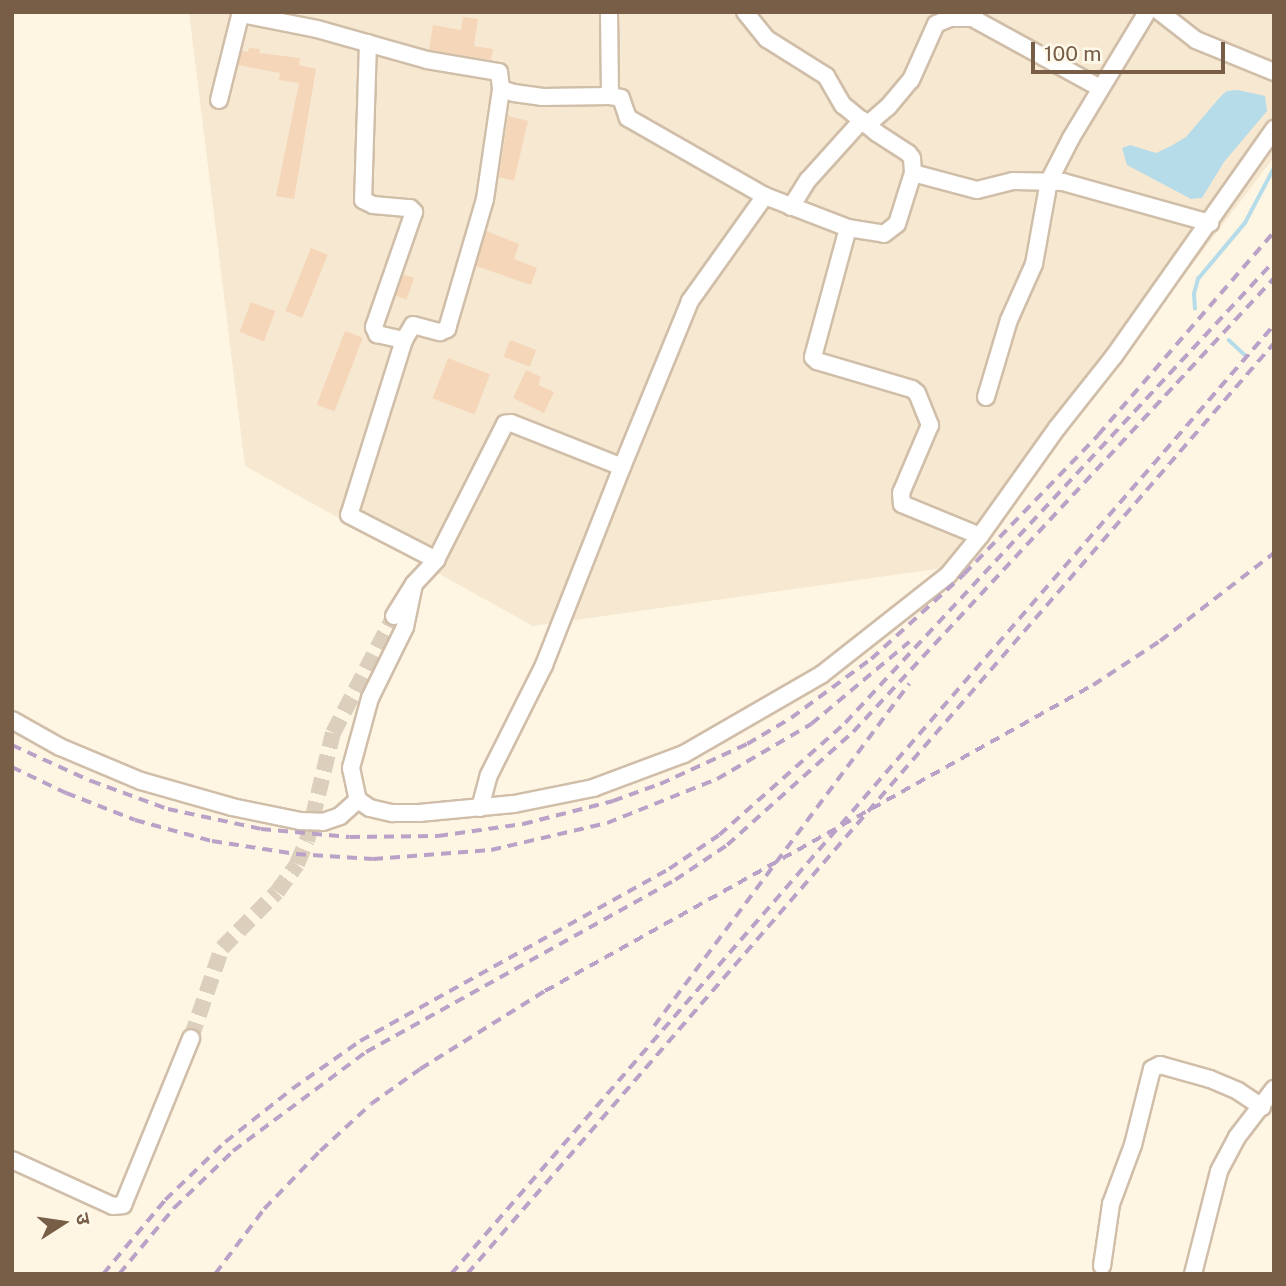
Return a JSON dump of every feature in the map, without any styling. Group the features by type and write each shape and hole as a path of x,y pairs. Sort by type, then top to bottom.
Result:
{"street":[{"path":"609,12 610,96"},
{"path":"501,89 543,96 621,98 631,121 765,196 848,228 884,234 892,231 904,209 913,173 912,158 836,99 827,76 767,39 744,12"},
{"path":"986,397 1009,320 1034,264 1049,181 1100,88 1147,12"},
{"path":"1160,12 1196,40 1274,72"},
{"path":"219,100 241,13 427,60 499,72 501,89 485,199 447,329 440,332 413,325 404,340 349,515 436,559"},
{"path":"791,207 808,180 864,123 888,107 911,80 936,24 950,18 974,15 1100,88"},
{"path":"368,43 363,200 373,205 410,208 414,212 374,327 377,334 404,340"},
{"path":"414,584 405,627 370,698 358,736 352,768 358,800 370,808 392,813 480,808 593,788 684,754 742,723 821,675 955,568 1210,223 1274,129"},
{"path":"913,173 977,190 1013,181 1049,181 1078,185 1210,223"},
{"path":"480,808 498,755 544,665 690,301 765,196"},
{"path":"848,228 813,357 817,361 917,393 930,425 901,493 902,504 980,536"},
{"path":"394,616 414,584 436,559 505,424 512,423 622,467"},
{"path":"12,720 60,747 141,781 232,807 300,821 323,822 340,816 358,800"},
{"path":"12,1160 113,1206 123,1205 191,1038"},
{"path":"1102,1266 1111,1203 1133,1145 1152,1069 1160,1065 1210,1079 1238,1091 1262,1107"},
{"path":"1193,1274 1219,1171 1237,1137 1274,1088"}],"shaded area":[{"path":"189,12 1274,12 1274,157 964,565 533,626 245,466"}],"water":[{"path":"1238,90 1265,96 1267,111 1224,162 1202,198 1191,199 1127,165 1122,148 1130,145 1156,153 1171,146 1186,137 1221,96 1227,91"}],"building":[{"path":"463,17 478,19 474,46 493,49 491,60 429,50 433,25 461,30"},
{"path":"249,48 260,49 259,53 300,58 299,65 316,69 294,199 276,196 299,83 279,80 280,73 238,65 242,51 248,52"},
{"path":"508,116 528,121 514,181 499,177"},
{"path":"486,231 519,244 514,259 537,268 531,285 476,266"},
{"path":"311,248 328,255 302,318 286,311"},
{"path":"403,274 414,278 406,300 395,296"},
{"path":"251,302 275,311 264,341 240,332"},
{"path":"345,331 363,338 334,412 317,405"},
{"path":"510,340 536,350 530,367 504,357"},
{"path":"448,358 490,374 475,414 433,398"},
{"path":"526,370 541,377 538,385 554,392 544,413 513,398"}],"waterway":[{"path":"1195,309 1194,294 1198,279 1245,223 1274,168"},
{"path":"1229,340 1244,354"}],"tunnel":[{"path":"191,1038 222,948 277,892 297,864 307,841 333,733 394,616"}],"railway":[{"path":"12,745 91,781 168,809 261,829 350,837 438,836 523,824 613,801 660,784 747,744 791,718 871,659 964,574 1098,435 1274,232"},
{"path":"103,1274 165,1200 225,1142 292,1089 360,1041 669,869 719,835 845,723 1274,261"},
{"path":"119,1274 174,1208 233,1151 366,1052 675,880 727,845 853,732 1274,278"},
{"path":"451,1274 1274,325"},
{"path":"467,1274 1274,343"},
{"path":"215,1274 264,1209 320,1151 371,1104 420,1069 545,991 1093,685 1160,641 1274,553"},
{"path":"12,767 66,793 135,820 212,841 296,854 373,859 491,850 607,823 717,779 811,724 909,642"},
{"path":"654,1026 909,684"}]}
